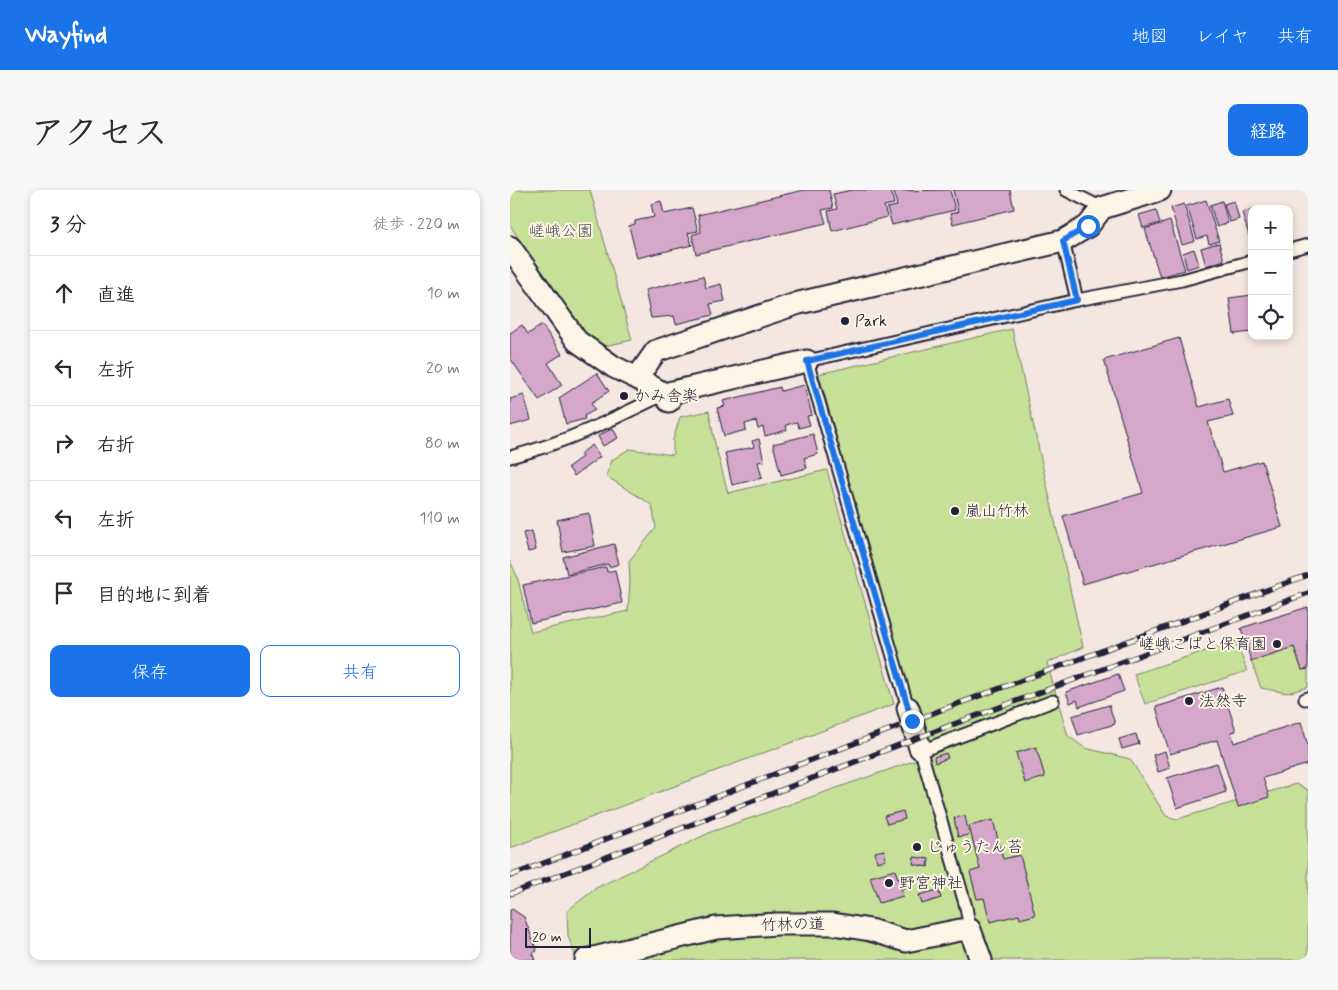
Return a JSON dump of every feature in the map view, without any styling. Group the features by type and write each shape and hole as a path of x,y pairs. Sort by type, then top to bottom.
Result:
{"street":[{"path":"637,378 656,351 798,303 1063,241 1088,226 1102,208 1160,190"},
{"path":"510,247 577,341 614,367 637,378 667,397 807,361"},
{"path":"908,708 920,750"},
{"name":"竹林の道","path":"586,960 716,928 777,924 833,924 870,930 906,941 960,930 970,930"},
{"path":"970,930 981,960"}],"lane":[{"path":"1066,190 1102,208"},
{"path":"1063,241 1077,300"},
{"path":"1293,249 1308,245"},
{"path":"908,708 807,361 1077,300 1182,280 1248,262"},
{"path":"510,457 549,447 667,397"},
{"path":"970,930 966,908 920,750 1053,701"}],"green space":[{"name":"嵯峨公園","path":"510,190 590,190 632,340 600,347 582,338 510,225"},
{"name":"嵐山竹林","path":"1012,329 1083,647 1047,663 1068,736 1085,748 1130,759 1166,816 1177,819 1296,784 1308,790 1308,960 577,960 568,936 567,911 596,888 711,832 925,757 819,374"},
{"path":"709,411 715,444 728,493 827,470 894,704 510,848 510,561 517,576 531,632 628,611 629,561 656,528 652,505 606,476 612,460 629,449 673,455 673,440 680,417"},
{"path":"1236,641 1247,671 1145,704 1134,674"},
{"path":"1294,647 1302,670 1308,669 1308,687 1287,693 1261,688 1251,661"}],"building":[{"path":"804,190 829,190 833,208 822,210 826,223 696,254 692,235 701,232 698,215"},
{"path":"852,190 891,190 894,204 884,206 887,217 832,231 828,211 837,209 833,194"},
{"path":"950,190 955,210 892,225 887,208 897,206 894,191"},
{"path":"953,190 1010,190 1014,209 953,224 950,214 958,212"},
{"path":"1206,200 1219,241 1209,244 1207,236 1197,239 1187,206"},
{"path":"661,201 664,214 692,208 698,231 688,233 692,245 637,258 629,226 635,224 635,221 654,217 651,204"},
{"path":"1222,201 1228,223 1217,227 1210,205"},
{"path":"1234,201 1239,219 1230,222 1224,204"},
{"path":"1184,204 1195,241 1182,245 1171,208"},
{"path":"1156,210 1160,223 1143,228 1139,215"},
{"path":"1248,210 1248,232 1242,212"},
{"path":"1170,221 1185,270 1160,277 1145,229"},
{"path":"1219,243 1224,260 1206,266 1201,248"},
{"path":"1194,249 1199,265 1187,269 1183,253"},
{"path":"703,276 706,288 721,284 725,301 710,304 713,315 676,324 674,316 651,318 645,290"},
{"path":"1248,296 1248,332 1234,334 1229,298"},
{"path":"522,325 528,334 542,325 562,354 548,363 562,385 539,400 510,358 510,333"},
{"path":"1179,338 1199,407 1228,399 1233,416 1208,422 1223,472 1262,461 1282,527 1083,584 1063,516 1143,493 1104,360"},
{"path":"597,373 609,391 591,403 595,410 584,416 585,419 566,424 559,398"},
{"path":"804,385 812,415 807,416 810,425 799,428 797,422 786,425 787,430 765,436 763,427 758,429 756,421 745,424 746,430 724,436 717,408 725,406 723,401 780,387 781,391"},
{"path":"524,395 531,420 510,426 510,399"},
{"path":"613,428 618,438 603,446 598,436"},
{"path":"813,434 818,454 804,458 807,468 781,475 773,444"},
{"path":"759,439 764,461 758,462 762,478 732,485 725,453 754,447 752,441"},
{"path":"592,445 600,457 574,476 568,467 582,457 580,454"},
{"path":"589,513 595,546 563,552 557,520"},
{"path":"532,531 536,550 528,552 523,533"},
{"path":"614,544 619,564 609,567 608,564 567,574 563,557"},
{"path":"606,567 607,572 615,570 622,603 531,623 523,585"},
{"path":"1308,607 1308,669 1302,670 1294,647 1251,661 1241,628"},
{"path":"1118,674 1124,691 1079,707 1077,700 1070,703 1066,692"},
{"path":"1222,687 1236,731 1231,732 1234,743 1301,722 1308,746 1308,764 1263,778 1269,797 1238,807 1217,740 1170,754 1156,707"},
{"path":"1109,705 1115,724 1078,735 1072,716"},
{"path":"1136,734 1139,744 1122,749 1119,739"},
{"path":"1036,747 1045,777 1025,783 1016,753"},
{"path":"1165,751 1170,768 1158,772 1153,755"},
{"path":"946,753 948,758 935,763 934,757"},
{"path":"1217,763 1226,792 1177,808 1167,778"},
{"path":"903,811 905,819 887,824 884,816"},
{"path":"965,816 969,835 958,837 954,818"},
{"path":"993,820 1003,859 1020,855 1035,915 1020,919 1019,915 990,922 984,898 977,899 970,872 980,869 969,826"},
{"path":"884,850 886,860 877,862 875,852"},
{"path":"914,857 929,859 928,867 913,864"},
{"name":"野宮神社","path":"895,870 898,879 904,877 907,887 901,889 903,896 879,903 870,877"},
{"path":"938,890 941,898 922,904 919,895"},
{"path":"512,909 524,917 537,951 532,953 535,960 510,960 510,910"}],"railway":[{"path":"510,876 941,710 1308,575"},
{"path":"510,894 946,727 1308,593"}],"place":[{"name":"Park","path":"845,321"},
{"name":"かみ舎楽","path":"624,396"},
{"name":"嵐山竹林","path":"955,511"},
{"name":"嵯峨こばと保育園","path":"1277,644"},
{"name":"法然寺","path":"1189,701"},
{"name":"じゅうたん苔","path":"917,847"},
{"name":"野宮神社","path":"889,883"}],"route":[{"path":"912,721 807,361 1077,300 1063,241 1088,226"}]}
